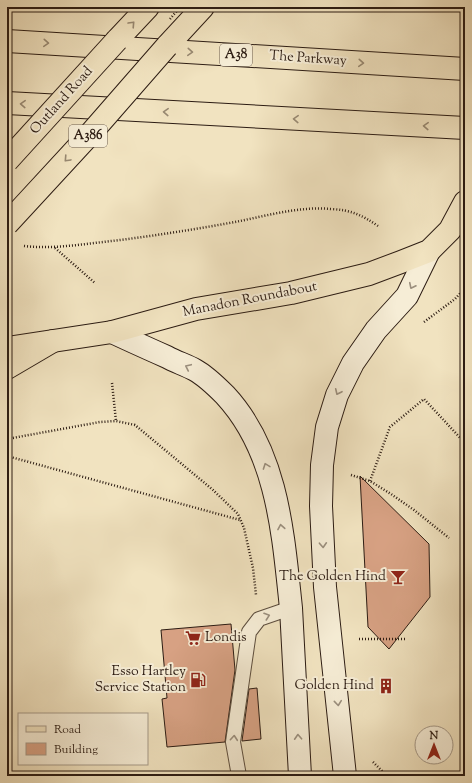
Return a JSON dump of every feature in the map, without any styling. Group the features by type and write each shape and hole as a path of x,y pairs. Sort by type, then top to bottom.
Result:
{"main road":[{"name":"Outland Road","path":"7,161 148,7"},
{"name":"A386","path":"7,224 91,133 203,7"},
{"name":"The Parkway","path":"7,41 465,69"},
{"path":"7,103 465,128"},
{"name":"Manadon Roundabout","path":"7,348 112,332 196,309 291,293 369,274 429,251 457,228 465,202"},
{"path":"345,776 325,588 321,506 322,466 327,427 336,395 353,363 376,330 407,296 429,251"},
{"path":"112,332 195,370 216,385 234,405 249,427 262,453 271,480 282,529 291,608 300,776"},
{"path":"7,368 52,341"}],"lane":[{"path":"239,776 233,742 249,632 259,619 291,608"}],"path":[{"path":"20,246 55,248 127,240 191,230 309,208 330,208 349,211 365,217 378,226"},
{"path":"55,248 95,283"},
{"path":"422,324 455,299 465,288"},
{"path":"112,383 116,421"},
{"path":"370,481 390,427 424,398 465,443"},
{"path":"7,439 100,422 116,421 135,425 213,490 238,514 244,528 253,568"},
{"path":"7,456 240,520"},
{"path":"345,474 370,481 414,510 449,538"},
{"path":"353,639 405,639"}],"building":[{"name":"The Golden Hind","path":"360,476 429,544 430,597 389,649 368,627"},
{"name":"Esso Hartley Service Station","path":"231,624 235,670 225,742 167,747 162,699 167,698 161,630"},
{"path":"257,688 261,739 242,741 249,689"}],"place":[{"name":"The Golden Hind","path":"398,577"},
{"name":"Londis","path":"193,638"},
{"name":"Esso Hartley Service Station","path":"198,680"},
{"name":"Golden Hind","path":"386,686"}]}
